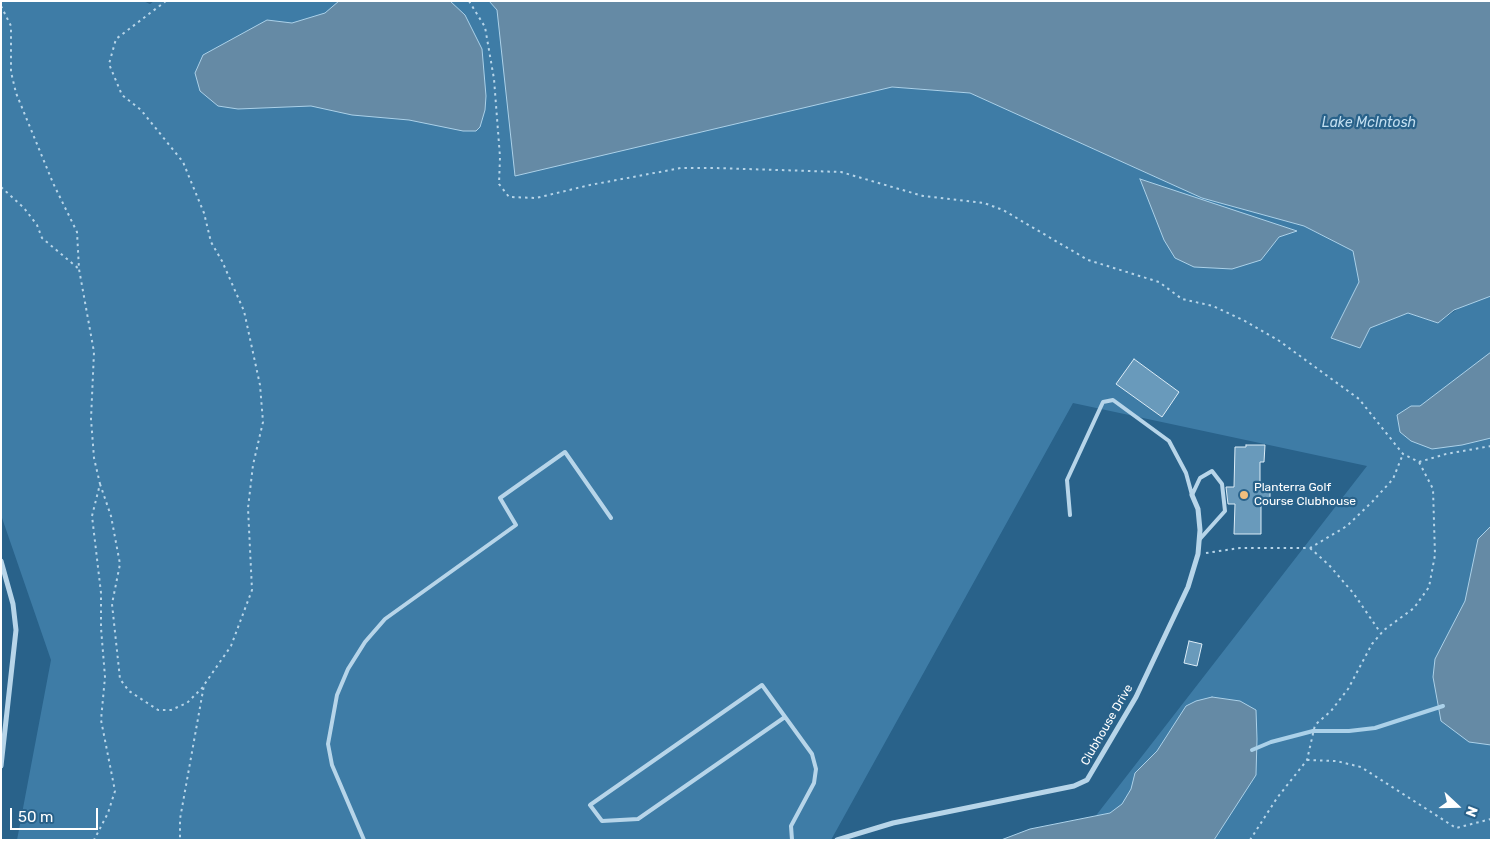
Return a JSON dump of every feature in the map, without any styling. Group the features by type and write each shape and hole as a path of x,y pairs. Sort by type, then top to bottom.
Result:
{"street":[{"name":"Clubhouse Drive","path":"838,840 892,823 1074,786 1087,780 1136,697 1181,605 1198,554 1198,509 1192,495"},
{"path":"1,560 13,604 16,630 1,766"}],"lane":[{"path":"1070,516 1067,480 1071,467 1082,449 1103,402 1113,400 1169,441 1186,473 1192,495"},
{"path":"364,840 332,765 328,744 338,695 348,669 365,642 385,619 516,525 500,498 565,452 611,518"},
{"path":"1192,495 1200,478 1212,471 1222,484 1225,511 1199,540"},
{"path":"785,717 638,819 602,821 590,805 762,685 812,754 816,769 814,783 791,826 792,840"}],"path":[{"path":"1,6 11,26 10,72 16,93 46,168 77,232 78,269 94,352 91,418 94,458 100,484 111,516 120,564 112,604 120,679 129,691 142,702 158,710 171,710 187,702 204,685 231,646 252,590 248,508 253,465 263,422 260,385 244,311 222,261 211,242 204,213 183,162 141,110 122,95 109,64 116,39 166,1"},
{"path":"468,1 485,27 494,78 500,157 499,184 509,197 536,198 590,185 681,168 715,168 841,172 923,196 984,202 1003,210 1088,260 1159,282 1182,299 1212,306 1261,330 1319,368 1359,399 1403,454 1419,462 1433,489 1435,554 1429,587 1414,608 1381,633 1372,644 1348,689 1331,711 1315,725 1307,760 1277,798 1250,840"},
{"path":"1,188 24,208 37,225 42,238 78,269"},
{"path":"1419,462 1491,446"},
{"path":"1198,554 1240,548 1310,548 1347,526 1372,502 1393,479 1403,454"},
{"path":"94,840 108,813 115,791 101,720 105,677 101,628 101,593 92,516 100,484"},
{"path":"1310,548 1354,594 1381,633"},
{"path":"180,840 180,819 204,685"},
{"path":"1307,760 1336,761 1361,767 1456,828 1491,819"}],"shaded area":[{"path":"1,1 143,1 150,4 154,1 489,1 497,10 892,87 970,93 1202,198 1304,226 1353,251 1359,282 1331,337 1360,348 1370,328 1408,313 1438,323 1491,285 1491,840 1077,840 1367,466 1073,403 831,840 17,840 51,660 1,515"}],"water":[{"path":"339,1 450,1 465,15 482,49 486,96 485,110 480,127 476,131 463,131 409,120 352,115 311,106 238,109 218,106 200,91 195,73 203,55 267,20 292,23 325,13"},
{"name":"Lake McIntosh","path":"489,1 1491,1 1491,296 1454,310 1438,323 1408,313 1370,328 1360,348 1331,338 1359,282 1353,251 1304,226 1202,198 970,93 892,87 515,176 497,10"},
{"path":"1140,179 1297,231 1279,237 1261,260 1232,269 1194,267 1175,258 1164,240"},
{"path":"1491,352 1491,438 1462,445 1432,449 1411,441 1400,432 1397,415 1411,406 1420,406"},
{"path":"1491,526 1491,745 1469,742 1441,721 1433,677 1435,659 1465,601 1478,539"},
{"path":"1212,697 1240,701 1256,710 1257,739 1256,775 1214,840 1001,840 1030,829 1110,813 1122,804 1131,789 1135,773 1157,751 1186,706"}],"building":[{"path":"1134,359 1179,392 1162,417 1116,384"},
{"name":"Planterra Golf Course Clubhouse","path":"1246,445 1265,445 1264,462 1260,462 1260,487 1270,487 1270,503 1261,503 1261,534 1234,534 1235,504 1228,504 1226,487 1234,487 1235,447 1246,447"},
{"path":"1189,641 1202,644 1197,666 1184,663"}],"waterway":[{"path":"1252,750 1271,742 1313,731 1349,731 1375,728 1443,706"}],"place":[{"name":"Planterra Golf Course Clubhouse","path":"1244,495"}]}
